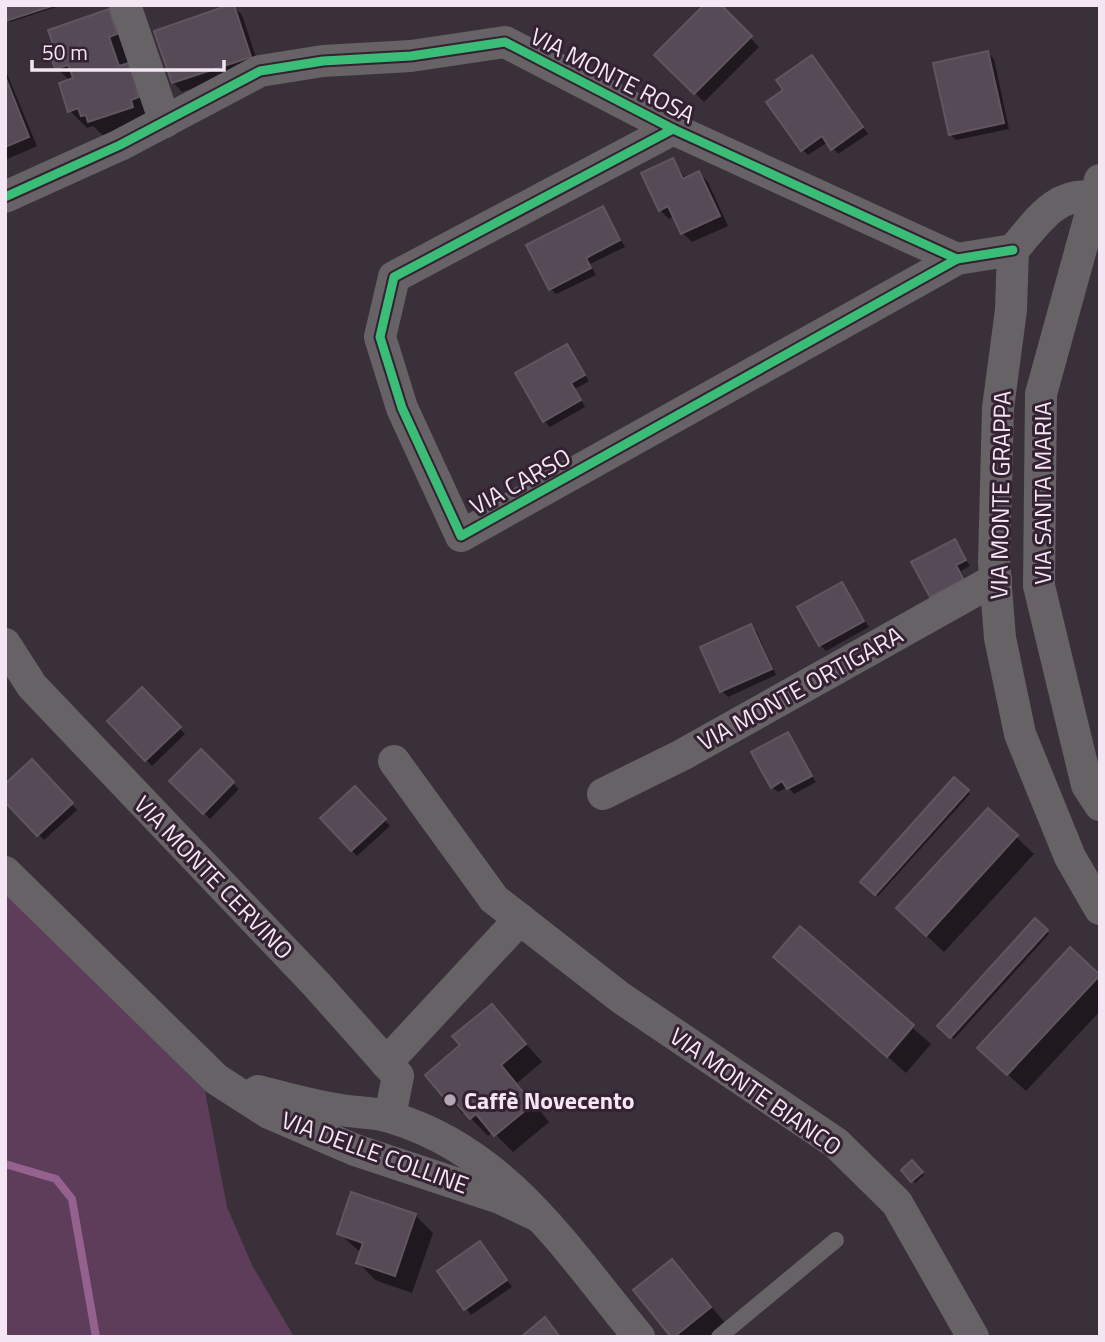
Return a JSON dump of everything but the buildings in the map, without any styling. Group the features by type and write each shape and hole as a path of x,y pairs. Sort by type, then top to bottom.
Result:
{"street":[{"path":"125,5 165,122"},
{"name":"VIA MONTE ROSA","path":"5,197 165,122 260,71 323,61 411,56 505,42 673,128 957,260"},
{"name":"VIA CARSO","path":"673,128 394,276 380,337 402,408 461,536 957,260 1013,250"},
{"path":"1013,250 1051,208 1075,194 1097,188"},
{"name":"VIA SANTA MARIA","path":"1097,188 1041,394 1039,586 1087,785 1100,805"},
{"name":"VIA MONTE GRAPPA","path":"1013,250 1012,310 998,408 996,579 1000,638 1020,734 1070,858 1100,909"},
{"name":"VIA MONTE ORTIGARA","path":"603,794 682,755 996,579"},
{"name":"VIA MONTE CERVINO","path":"5,644 32,686 317,985 398,1076 390,1116"},
{"name":"VIA MONTE BIANCO","path":"394,761 494,899 621,998 836,1143 897,1203 973,1337"},
{"name":"VIA DELLE COLLINE","path":"5,872 216,1079 281,1118 355,1150 500,1198 538,1216"},
{"path":"386,1062 520,919"},
{"name":"VIA DELLE COLLINE","path":"216,1079 327,1108 390,1116 430,1130 460,1146 498,1173 538,1216 639,1337"}],"lane":[{"path":"719,1337 836,1240"}],"shaded area":[{"path":"5,893 205,1091 227,1207 252,1265 294,1337 5,1337"}],"waterway":[{"path":"5,1164 56,1179 72,1199 96,1337"}],"cycle path":[{"path":"5,197 120,145 260,71 323,61 411,56 505,42 673,129 957,259"},
{"path":"673,129 394,277 380,337 402,408 461,536 957,259 1013,250"}],"place":[{"name":"Caffè Novecento","path":"450,1100"}]}
